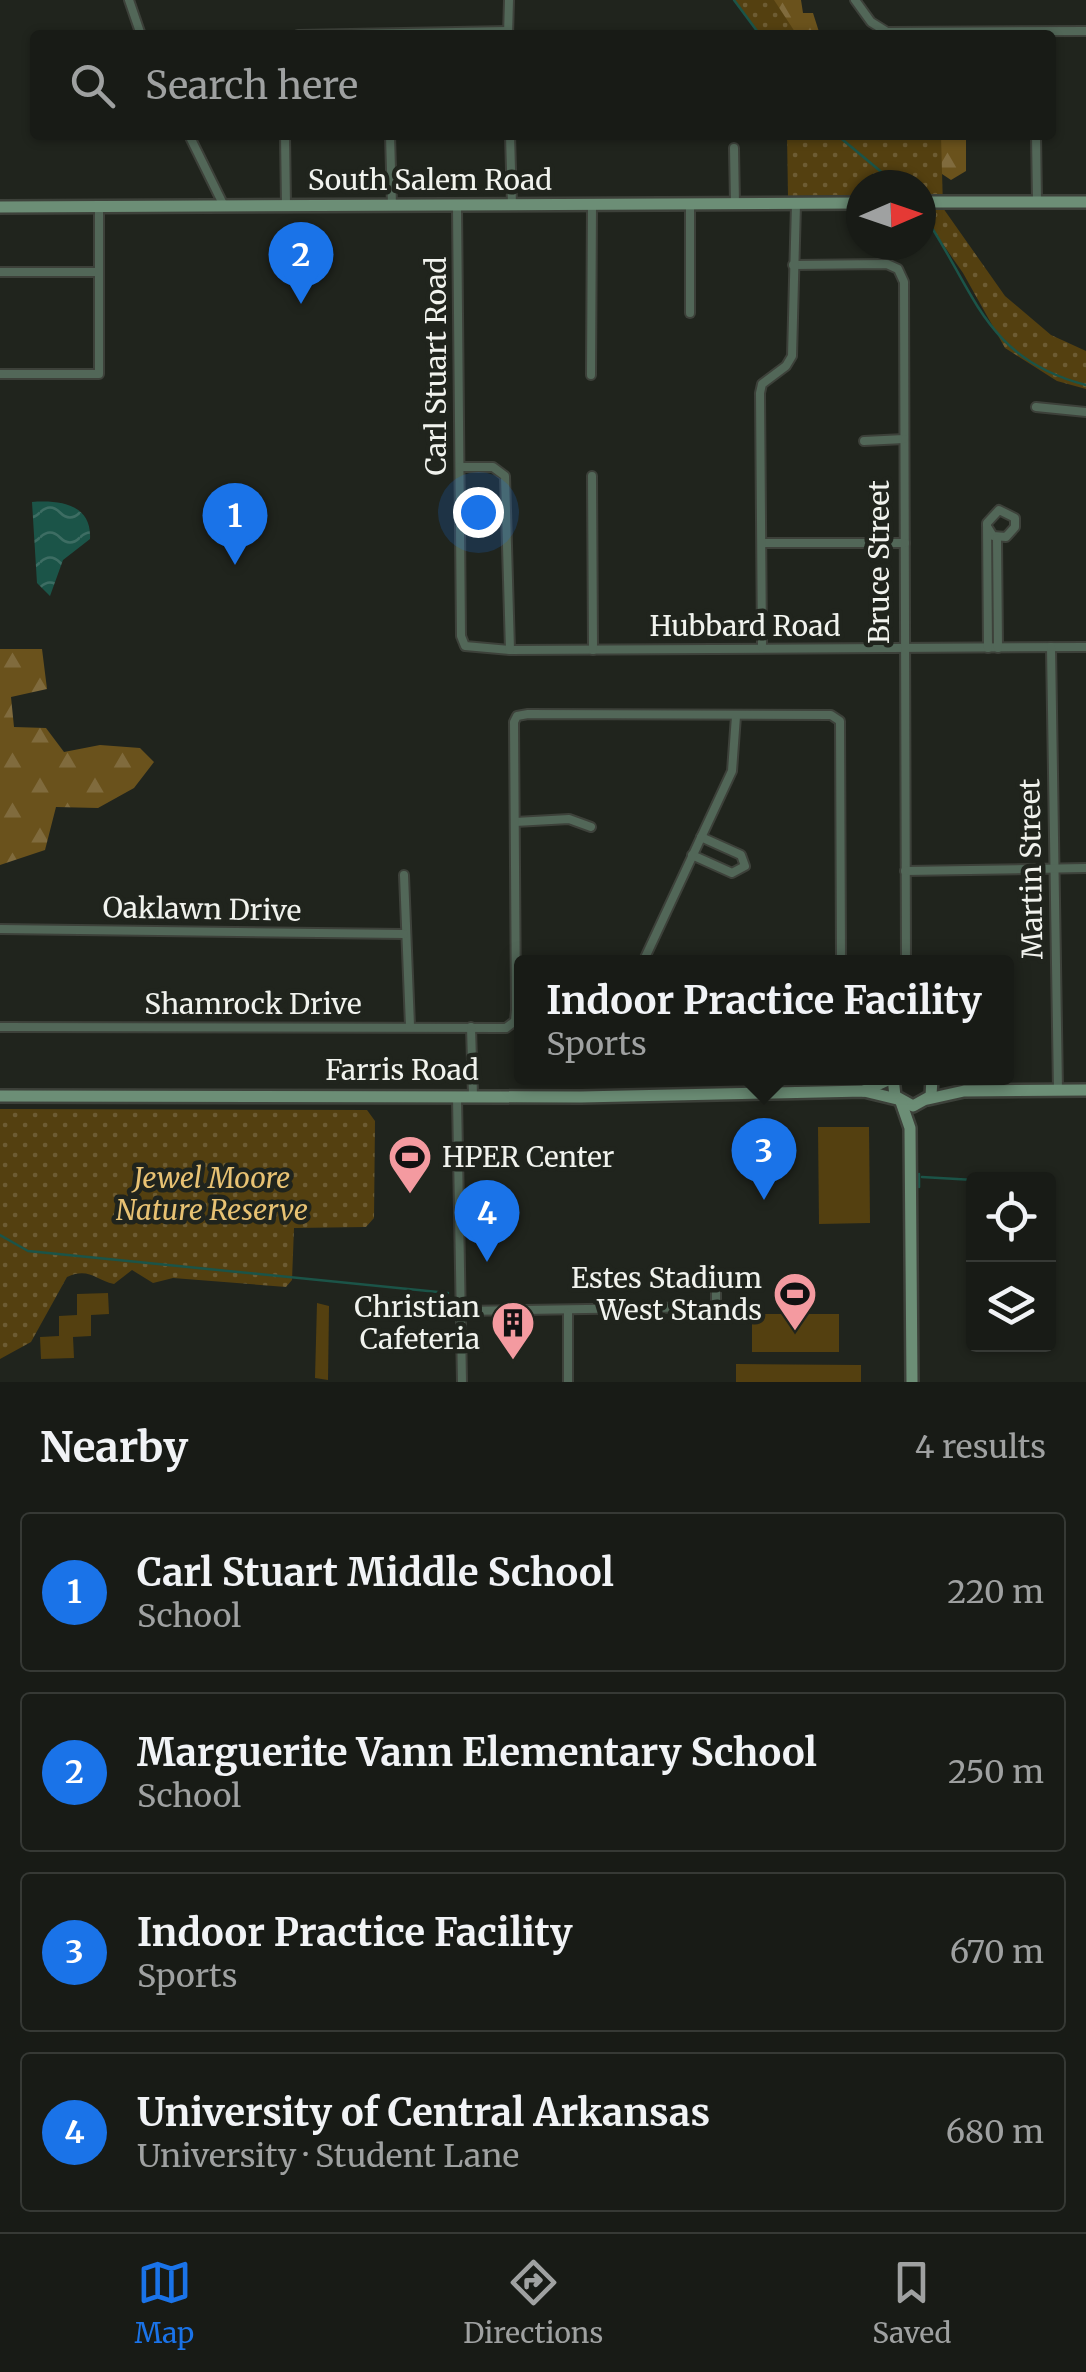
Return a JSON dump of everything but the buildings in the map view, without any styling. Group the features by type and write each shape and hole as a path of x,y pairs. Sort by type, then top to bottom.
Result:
{"street":[{"path":"128,0 139,30"},
{"path":"508,0 508,30"},
{"path":"855,0 871,22 884,30"},
{"path":"1056,33 1086,32"},
{"path":"191,140 224,206"},
{"path":"285,140 286,206"},
{"path":"390,140 392,205"},
{"path":"510,140 512,206"},
{"path":"1036,140 1036,201"},
{"path":"734,148 734,204"},
{"path":"936,202 1086,202"},
{"name":"South Salem Road","path":"0,207 846,203"},
{"path":"690,204 690,312"},
{"path":"762,647 760,393 762,384 786,366 792,356 796,204"},
{"path":"591,375 592,205"},
{"name":"Carl Stuart Road","path":"458,206 461,636 466,646"},
{"path":"0,374 99,374 99,207"},
{"name":"Bruce Street","path":"794,265 888,264 902,275 906,955"},
{"path":"0,272 99,272"},
{"path":"1036,407 1086,412"},
{"path":"864,441 904,440"},
{"path":"460,467 493,467 506,476 510,650"},
{"path":"592,476 593,650"},
{"path":"993,648 988,528 994,511 1012,514 1014,532 997,538"},
{"path":"988,528 997,538 993,648"},
{"path":"762,543 905,543"},
{"name":"Hubbard Road","path":"466,646 510,650 1086,647"},
{"name":"Martin Street","path":"1051,647 1058,1090"},
{"path":"518,955 514,722 517,716 528,714 831,715 840,721 841,955"},
{"path":"646,955 732,771 736,716"},
{"path":"515,822 569,819 591,827"},
{"path":"692,856 732,873 745,866 741,855 701,837"},
{"path":"905,871 1086,868"},
{"path":"404,875 410,1026"},
{"name":"Oaklawn Drive","path":"0,928 404,934"},
{"name":"Shamrock Drive","path":"0,1026 506,1028 514,1022"},
{"path":"471,1027 472,1096"},
{"path":"864,1085 864,1092"},
{"name":"Farris Road","path":"864,1092 878,1085"},
{"path":"894,1085 910,1128 912,1382"},
{"path":"910,1128 930,1085"},
{"path":"949,1085 964,1091"},
{"path":"925,1101 964,1091 1086,1090"},
{"name":"Farris Road","path":"0,1096 864,1092 925,1101"},
{"path":"457,1095 462,1382"},
{"path":"460,1312 712,1307 716,1304 716,1281"},
{"path":"568,1312 568,1382"}],"green space":[{"path":"733,0 774,0 794,30 756,30"},
{"path":"761,0 801,0 803,13 813,13 818,30 785,30"},
{"path":"787,140 941,140 943,208 1005,296 1051,335 1086,351 1086,389 1057,381 1005,348 963,273 936,234 936,170 846,170 846,195 788,196"},
{"path":"929,140 966,140 966,171 951,180 939,172"},
{"path":"0,649 42,649 47,689 11,697 14,727 46,728 64,752 100,745 140,748 154,762 134,788 98,808 56,807 45,850 0,865"},
{"name":"Jewel Moore Nature Reserve","path":"0,1109 367,1110 375,1121 374,1218 366,1227 294,1228 292,1280 286,1287 173,1278 153,1283 132,1270 114,1284 87,1274 67,1277 31,1342 0,1359"},
{"path":"818,1127 869,1127 870,1223 819,1224"},
{"path":"108,1293 109,1314 91,1315 91,1336 73,1337 74,1358 41,1359 40,1337 59,1336 59,1316 77,1315 77,1294"},
{"path":"317,1303 329,1306 328,1380 315,1378"},
{"name":"Estes Stadium West Stands","path":"752,1314 839,1314 839,1352 752,1352"},
{"path":"736,1364 861,1365 861,1382 736,1382"}],"water":[{"path":"32,502 72,507 86,518 89,527 90,539 63,560 50,596 37,583"}],"waterway":[{"path":"734,0 756,30"},
{"path":"843,140 879,170"},
{"path":"936,235 1002,339 1051,373 1086,385"},
{"path":"919,1174 919,1187"},
{"path":"922,1177 966,1180"},
{"path":"0,1235 28,1251 448,1293"}],"place":[{"name":"Marguerite Vann Elementary School","path":"301,304"},
{"name":"Carl Stuart Middle School","path":"235,565"},
{"name":"HPER Center","path":"410,1195"},
{"name":"Indoor Practice Facility","path":"764,1200"},
{"name":"University of Central Arkansas","path":"487,1262"},
{"name":"Estes Stadium West Stands","path":"795,1332"},
{"name":"Christian Cafeteria","path":"513,1361"}]}
